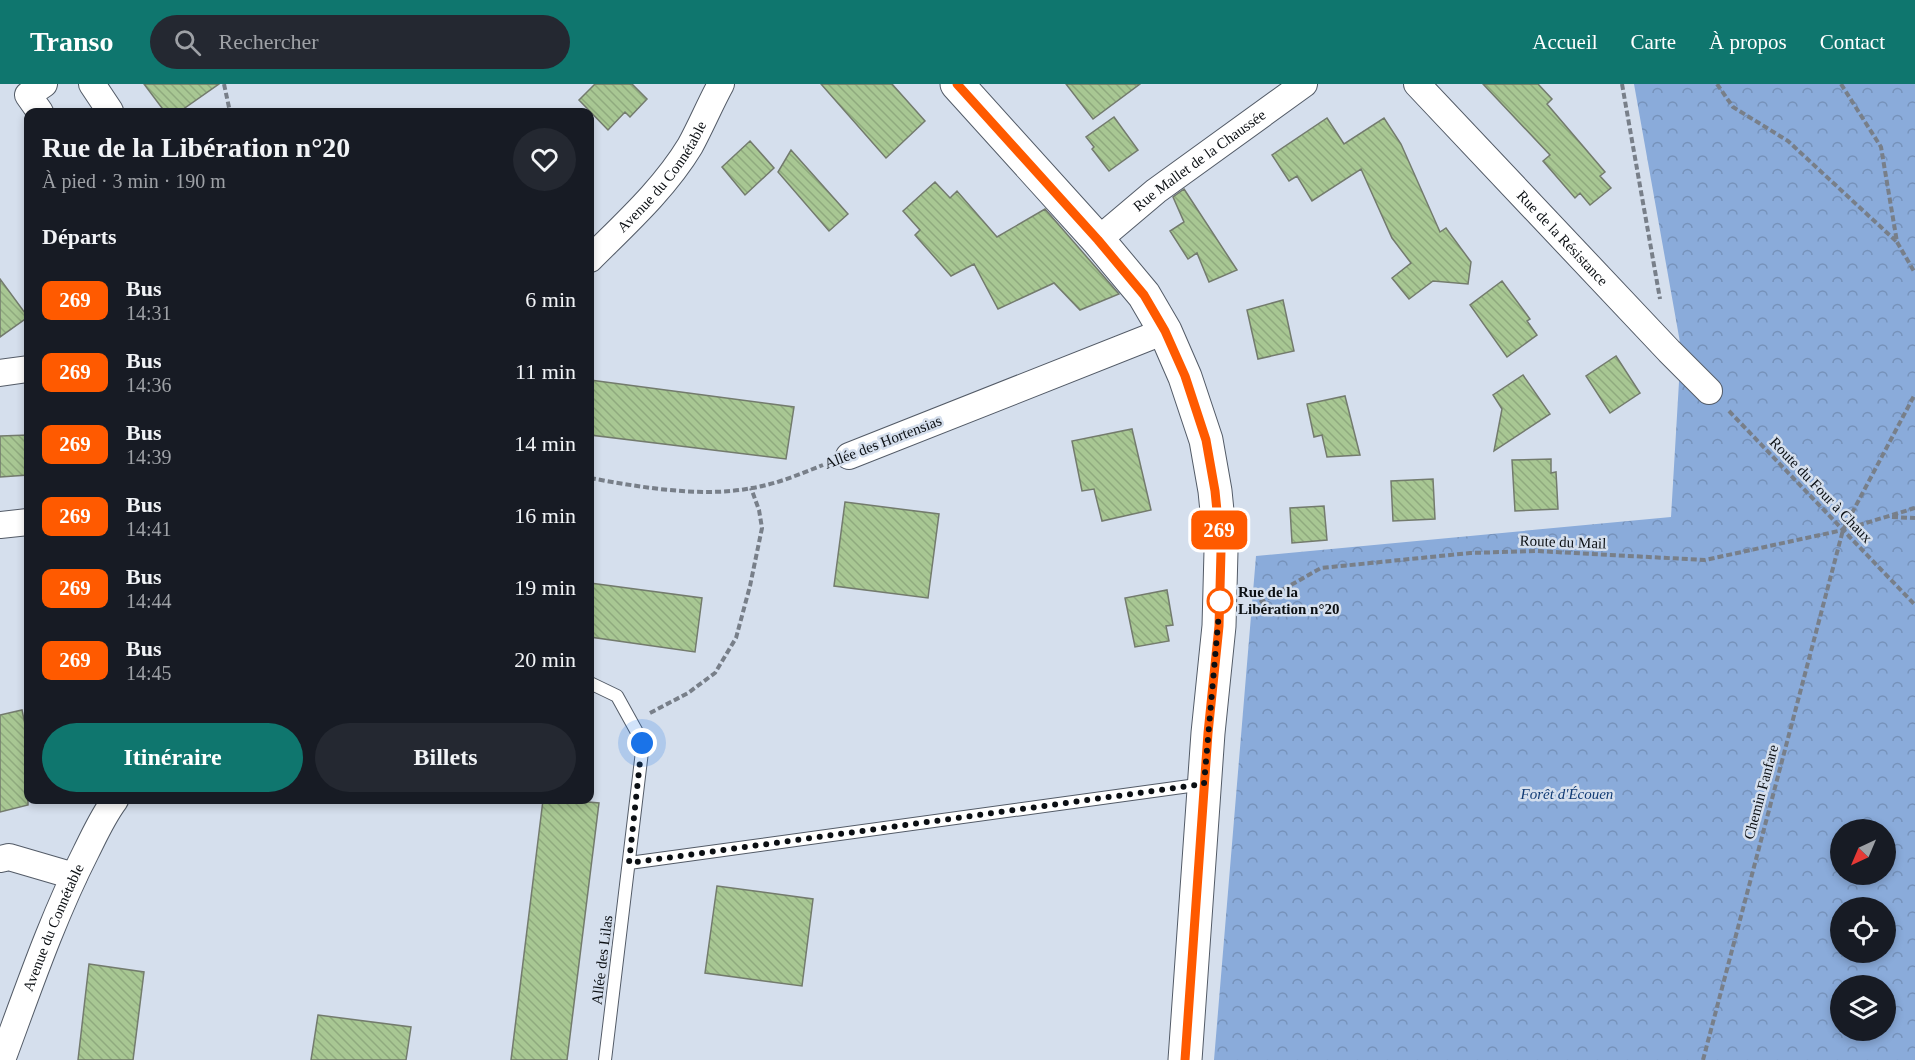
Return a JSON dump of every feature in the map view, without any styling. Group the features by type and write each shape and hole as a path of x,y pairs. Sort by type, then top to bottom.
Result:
{"main road":[{"path":"957,84 1098,240 1144,295 1165,331 1185,376 1206,440 1215,491 1221,551 1219,626 1204,784 1185,1060"}],"street":[{"path":"37,108 28,95 44,84"},
{"path":"92,84 108,108"},
{"name":"Avenue du Connétable","path":"594,255 662,185 689,146 721,84"},
{"name":"Rue Mallet de la Chaussée","path":"1098,240 1156,191 1304,84"},
{"name":"Rue de la Résistance","path":"1417,84 1709,391"},
{"name":"Allée des Hortensias","path":"849,456 1165,331"},
{"path":"0,372 24,369"},
{"path":"0,525 24,522"},
{"name":"Avenue du Connétable","path":"2,1060 46,941 74,876 112,804"},
{"path":"0,859 9,857 74,876"}],"lane":[{"name":"Allée des Lilas","path":"594,685 617,696 642,743 605,1060"},
{"path":"629,863 1204,784"}],"path":[{"path":"224,84 229,108"},
{"path":"1622,84 1669,351"},
{"path":"1717,84 1733,107 1788,141 1897,242 1915,273"},
{"path":"1841,84 1881,147 1897,242"},
{"name":"Route du Four à Chaux","path":"1709,391 1915,605"},
{"name":"Chemin Fanfare","path":"1703,1060 1843,530 1915,394"},
{"name":"Allée des Hortensias","path":"594,479 671,489 718,492 778,482 849,456"},
{"path":"631,722 688,693 715,673 736,638 762,528 759,510 751,488"},
{"name":"Route du Mail","path":"1219,626 1321,568 1470,553 1536,551 1705,560 1843,530 1915,508"},
{"path":"1889,516 1915,518"}],"green space":[{"name":"Forêt d'Écouen","path":"1634,84 1915,84 1915,1060 1214,1060 1256,556 1671,517 1681,348"}],"building":[{"path":"144,84 219,84 185,108 162,108"},
{"path":"595,84 632,84 647,99 630,117 625,112 608,130 594,116 594,108 587,108 579,100"},
{"path":"821,84 892,84 925,121 886,158"},
{"path":"1066,84 1140,84 1093,119"},
{"path":"1483,84 1538,84 1552,99 1547,104 1605,172 1600,176 1611,188 1590,205 1580,193 1575,198 1543,161 1550,155"},
{"path":"1114,117 1138,150 1109,171 1086,137"},
{"path":"1327,118 1344,144 1384,118 1401,144 1440,232 1446,228 1471,262 1468,284 1433,281 1409,299 1392,278 1411,263 1392,238 1361,169 1312,201 1297,176 1289,181 1272,155"},
{"path":"750,141 774,168 745,195 722,167"},
{"path":"791,150 848,214 829,231 778,172"},
{"path":"935,182 950,198 957,191 997,237 1045,209 1119,294 1080,310 1054,283 998,309 974,264 951,276 915,235 920,230 903,211"},
{"path":"1184,189 1237,270 1209,282 1197,253 1188,259 1170,231 1184,222 1173,197"},
{"path":"0,279 24,312 24,320 0,337"},
{"path":"1502,281 1530,319 1527,321 1537,335 1507,357 1470,305"},
{"path":"1283,300 1294,351 1258,359 1247,310"},
{"path":"1616,356 1640,393 1610,413 1586,376"},
{"path":"1523,375 1550,414 1494,451 1502,409 1493,395"},
{"path":"594,381 794,407 786,459 594,435"},
{"path":"1345,396 1360,455 1327,457 1322,435 1314,437 1307,404"},
{"path":"1132,429 1151,510 1102,521 1094,489 1082,491 1072,441"},
{"path":"24,435 24,475 0,477 0,436"},
{"path":"1551,459 1551,473 1556,472 1558,509 1515,511 1512,460"},
{"path":"1433,479 1435,519 1393,521 1391,481"},
{"path":"845,502 939,514 928,598 834,586"},
{"path":"1324,506 1327,540 1292,543 1290,508"},
{"path":"594,584 702,598 695,652 594,638"},
{"path":"1167,590 1173,625 1166,626 1169,641 1135,647 1125,598"},
{"path":"22,710 24,719 24,804 28,805 0,812 0,715"},
{"path":"599,803 567,1060 511,1060 543,804"},
{"path":"717,886 813,899 802,986 705,973"},
{"path":"89,964 144,972 133,1060 78,1060"},
{"path":"318,1015 411,1027 406,1060 311,1060"}],"bus line":[{"name":"269","path":"957,84 1098,240 1144,295 1165,331 1185,376 1206,440 1215,491 1221,551 1219,626 1208,733 1185,1060"}],"place":[{"name":"Rue de la Libération n°20","path":"1220,601"}],"route":[{"path":"642,743 629,863 1204,784 1220,601"}]}
